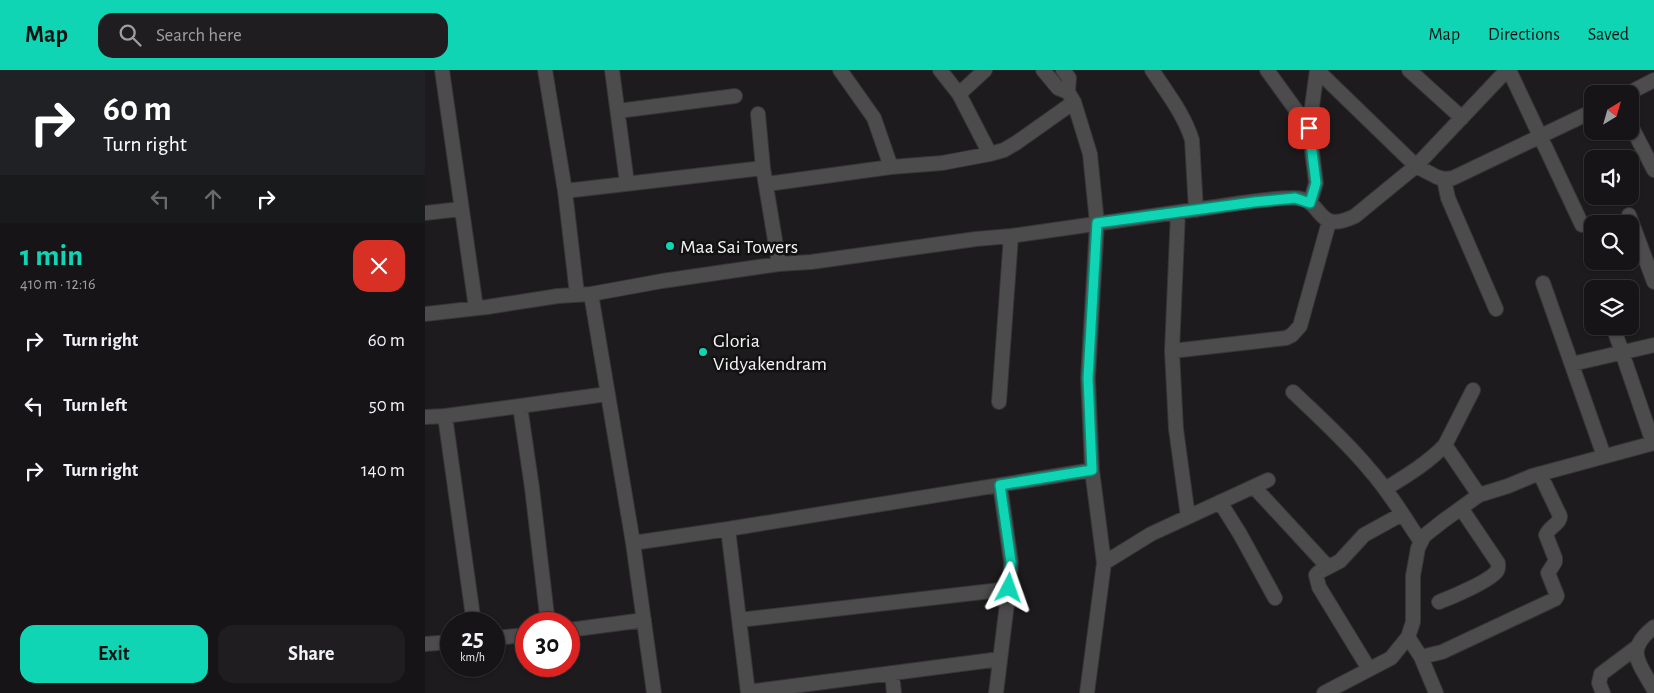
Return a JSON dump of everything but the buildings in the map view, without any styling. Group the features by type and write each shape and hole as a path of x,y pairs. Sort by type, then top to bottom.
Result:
{"street":[{"path":"441,70 476,308"},
{"path":"545,70 584,294 607,394 633,543 654,693"},
{"path":"612,70 627,183"},
{"path":"840,70 874,118 891,167"},
{"path":"940,70 959,94 990,154"},
{"path":"959,94 985,70"},
{"path":"1043,70 1058,88 1071,97"},
{"path":"1063,70 1069,78 1071,97 1090,154 1097,223 1088,378 1092,470 1104,563 1087,693"},
{"path":"1152,70 1184,118 1191,135 1196,210"},
{"path":"1267,70 1309,128"},
{"path":"1310,203 1316,183 1309,128 1317,70"},
{"path":"1317,70 1416,166 1444,179 1453,178 1584,114"},
{"path":"1409,70 1462,118"},
{"path":"425,314 584,294 779,264 820,261 1178,212 1295,198 1310,203 1329,222 1345,221 1355,216 1416,166 1508,70 1582,225"},
{"path":"1639,88 1654,80"},
{"path":"618,111 735,96"},
{"path":"767,184 942,162 1004,150 1016,143 1071,97"},
{"path":"758,114 763,168 779,264"},
{"path":"1638,140 1654,170"},
{"path":"565,191 763,168"},
{"path":"1444,179 1448,198 1496,309"},
{"path":"425,213 461,209"},
{"path":"1178,212 1172,351 1176,429 1188,517"},
{"path":"1172,351 1285,338 1292,335 1300,326 1329,222"},
{"path":"999,402 1011,236"},
{"path":"1639,242 1654,282"},
{"path":"1543,283 1604,456"},
{"path":"1325,693 1391,658 1408,637 1413,622 1413,576 1418,548 1424,536 1479,495 1540,474 1654,443 1616,335"},
{"path":"1572,364 1654,344"},
{"path":"1385,489 1430,460 1445,445 1473,390"},
{"path":"1293,392 1370,469 1421,542"},
{"path":"425,417 445,416 607,394"},
{"path":"520,406 546,612"},
{"path":"445,416 472,612"},
{"path":"1445,445 1479,495"},
{"path":"633,543 1092,470"},
{"path":"1421,657 1442,652 1555,599 1556,593 1548,573 1555,562 1555,558 1546,535 1550,528 1559,521 1560,516 1540,474"},
{"path":"1104,563 1151,534 1255,488 1268,480"},
{"path":"995,693 1011,562 1000,485"},
{"path":"1255,488 1328,568"},
{"path":"1220,502 1275,598"},
{"path":"1439,602 1470,588 1493,574 1499,567 1461,508"},
{"path":"1369,669 1319,587 1316,575 1340,561 1364,535 1403,514"},
{"path":"728,529 748,692 824,688 892,673 1000,659"},
{"path":"739,620 1009,588"},
{"path":"580,629 644,620"},
{"path":"1603,693 1599,683 1601,674 1637,647 1644,635 1654,627"},
{"path":"1408,637 1421,657 1436,693"},
{"path":"425,644 440,643"},
{"path":"1637,647 1637,656 1654,690"},
{"path":"892,673 894,693"}],"place":[{"name":"Maa Sai Towers","path":"670,246"},
{"name":"Gloria Vidyakendram","path":"703,352"}],"route":[{"path":"1009,588 1011,562 1000,485 1092,470 1088,378 1097,223 1295,198 1310,203 1316,183 1309,128"}]}
